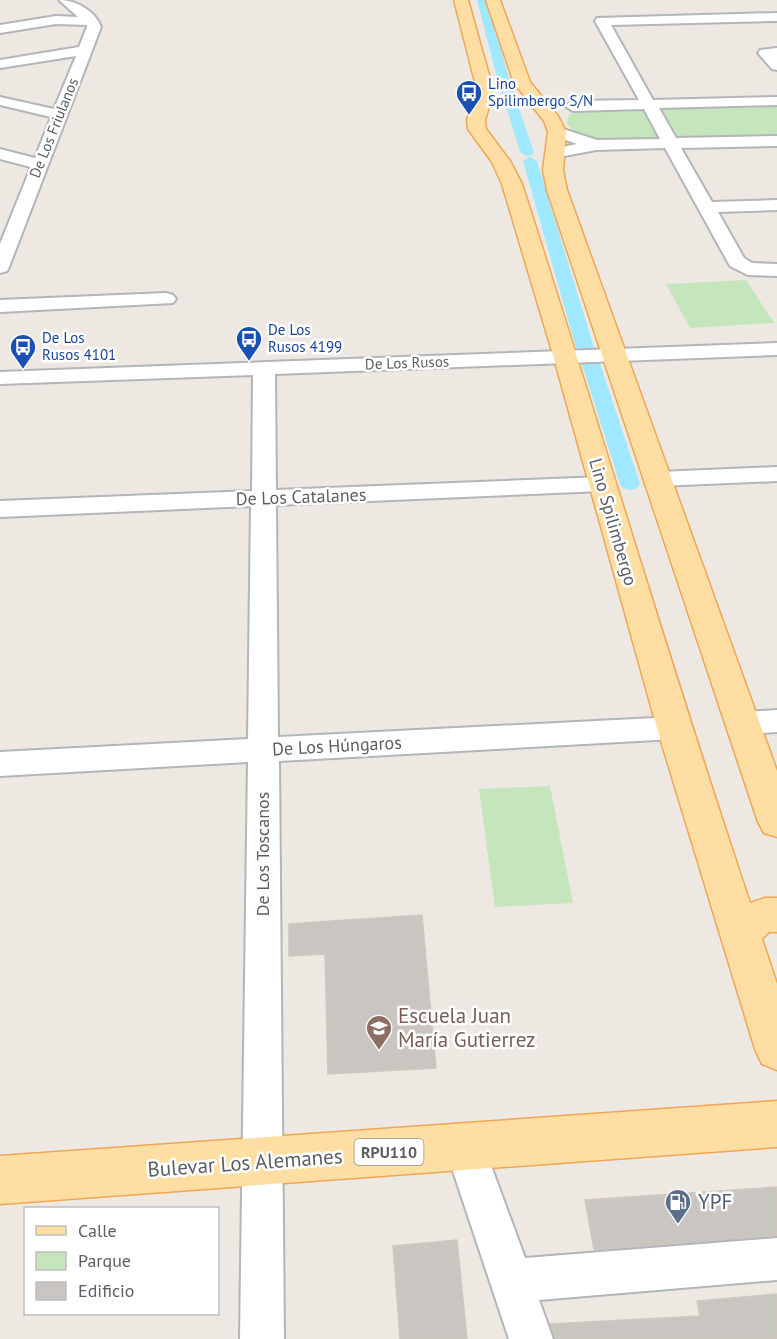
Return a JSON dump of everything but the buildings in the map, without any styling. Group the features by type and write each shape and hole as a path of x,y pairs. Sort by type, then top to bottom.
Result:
{"main road":[{"name":"Lino Spilimbergo","path":"461,0 484,90 476,124 480,135 501,160 510,177 566,358 674,728 777,1049"},
{"path":"493,0 522,83 554,126 546,154 612,353 659,479 760,722 777,822"},
{"path":"481,106 506,98 535,100"},
{"path":"491,148 518,156"},
{"path":"742,938 747,926 757,917 777,915"},
{"name":"Bulevar Los Alemanes","path":"0,1180 777,1124"}],"street":[{"path":"65,0 92,21"},
{"path":"777,17 602,21 737,262 748,269 777,270"},
{"path":"0,29 56,20 92,21"},
{"name":"De Los Friulanos","path":"0,267 86,50 94,27 92,21"},
{"path":"0,64 86,50"},
{"path":"535,100 573,106 777,101"},
{"path":"0,101 60,115"},
{"path":"573,106 558,113 554,126 596,145"},
{"path":"546,154 596,145 777,141"},
{"path":"0,154 40,164"},
{"path":"705,207 777,205"},
{"path":"0,207 23,206"},
{"path":"0,306 166,299"},
{"name":"De Los Rusos","path":"0,378 566,358 612,353 777,349"},
{"name":"De Los Toscanos","path":"262,1339 264,369"},
{"path":"659,479 777,474"},
{"name":"De Los Catalanes","path":"0,509 602,484"},
{"name":"De Los Húngaros","path":"0,764 674,728"},
{"path":"465,1147 531,1339"},
{"path":"511,1281 777,1258"}],"green space":[{"path":"777,104 777,137 679,139 660,107"},
{"path":"643,108 660,140 598,141 586,138 567,123 569,115 586,110"},
{"path":"746,280 774,323 690,328 666,284"},
{"path":"550,786 573,903 495,907 479,789"}],"waterway":[{"path":"482,0 507,92"},
{"path":"511,103 527,152"},
{"path":"530,161 585,348"},
{"path":"591,364 630,484"}],"place":[{"name":"Lino Spilimbergo S/N","path":"469,116"},
{"name":"De Los Rusos 4199","path":"249,362"},
{"name":"De Los Rusos 4101","path":"23,370"},
{"name":"Escuela Juan María Gutierrez","path":"379,1051"},
{"name":"YPF","path":"678,1225"}]}
